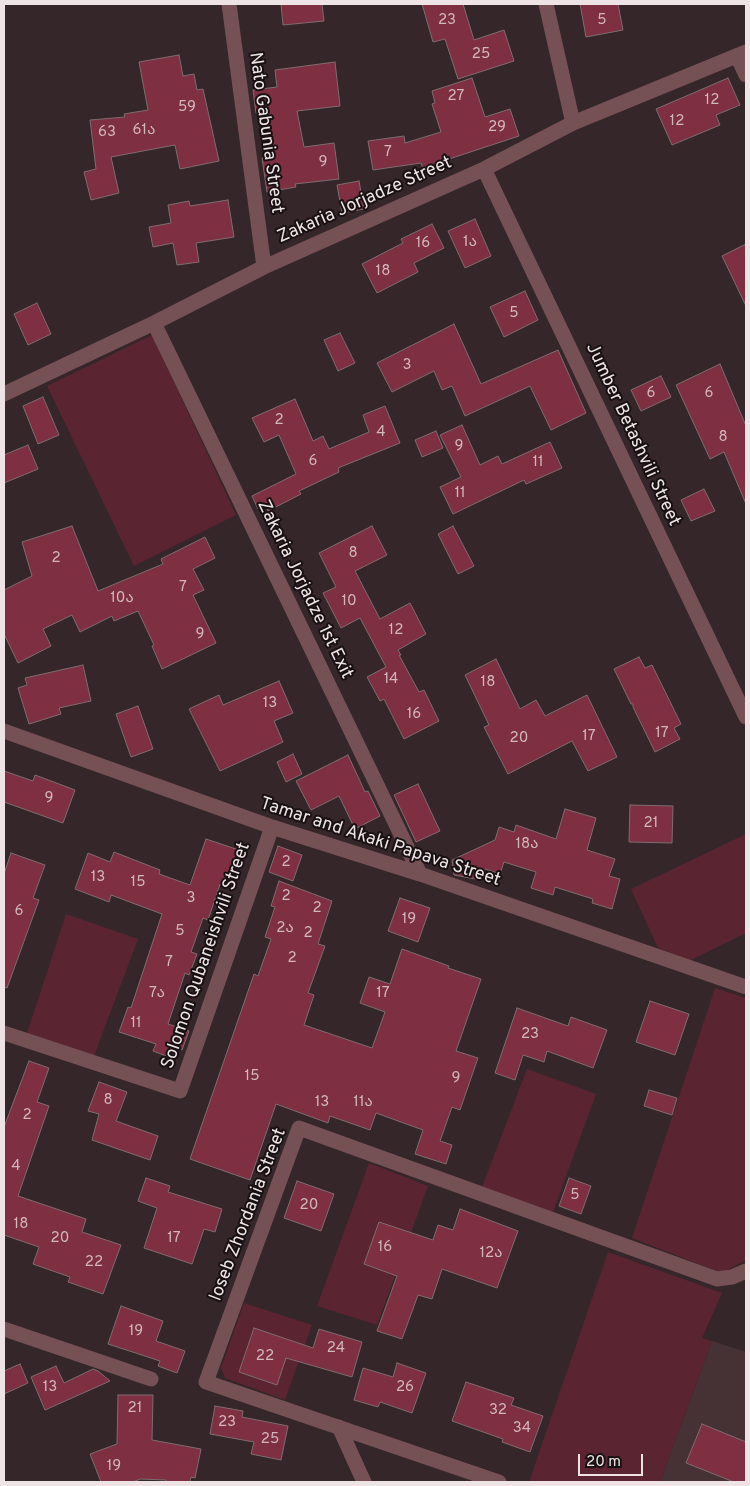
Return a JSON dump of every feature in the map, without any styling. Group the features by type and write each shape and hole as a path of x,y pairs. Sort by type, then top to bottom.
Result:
{"street":[{"name":"Nato Gabunia Street","path":"228,4 264,267"},
{"path":"546,4 573,123"},
{"name":"Zakaria Jorjadze Street","path":"4,394 154,323 264,267 484,169 573,123 742,54"},
{"path":"742,54 746,75"},
{"name":"Jumber Betashvili Street","path":"484,169 746,717"},
{"name":"Zakaria Jorjadze 1st Exit","path":"154,323 420,874"},
{"name":"Tamar and Akaki Papava Street","path":"4,731 272,827 420,874 746,987"},
{"name":"Solomon Qubaneishvili Street","path":"4,1033 180,1091 272,827"},
{"name":"Ioseb Zhordania Street","path":"499,1482 206,1382 299,1128 717,1280 732,1277 746,1271"},
{"path":"4,1329 151,1379"},
{"path":"339,1427 364,1482"}],"shaded area":[{"path":"152,335 236,515 134,566 47,386"},
{"path":"746,834 746,933 689,961 658,948 631,889"},
{"path":"66,914 138,939 94,1056 27,1033"},
{"path":"715,988 746,998 746,1260 722,1273 632,1238"},
{"path":"527,1069 596,1094 553,1212 482,1187"},
{"path":"369,1163 428,1186 377,1325 317,1306"},
{"path":"608,1252 722,1293 702,1338 712,1341 660,1482 529,1482"},
{"path":"244,1303 312,1325 285,1400 225,1378 221,1368"},
{"path":"712,1341 746,1352 746,1482 660,1482"}],"building":[{"path":"281,4 322,4 324,21 283,25"},
{"path":"422,4 463,4 474,40 504,30 514,61 458,79 445,39 433,42"},
{"path":"580,4 618,4 623,30 586,37"},
{"path":"179,55 183,76 194,74 197,90 203,89 219,161 180,169 175,145 111,157 119,193 91,200 84,172 96,169 90,120 125,117 124,114 148,110 139,62"},
{"path":"335,62 340,106 297,111 304,147 334,143 339,179 295,184 296,187 267,192 262,158 273,157 265,112 256,113 253,90 277,87 275,70"},
{"path":"472,78 485,117 510,109 519,136 443,161 444,165 424,171 421,163 373,170 368,141 404,136 405,143 441,132 432,104 435,103 432,91"},
{"path":"728,78 740,105 716,115 720,125 672,145 656,109"},
{"path":"359,181 364,209 342,213 337,185"},
{"path":"228,200 234,237 196,243 199,262 177,265 173,243 153,247 149,227 171,223 168,205 189,201 190,206"},
{"path":"475,219 491,256 465,268 448,231"},
{"path":"432,224 444,248 414,263 418,272 377,293 362,264 403,243 401,239"},
{"path":"746,244 746,306 722,256"},
{"path":"525,291 538,320 504,337 490,307"},
{"path":"37,303 51,334 28,345 14,314"},
{"path":"454,324 481,384 558,350 586,413 551,430 530,386 465,416 452,386 442,390 434,371 392,392 377,363"},
{"path":"340,333 355,363 338,371 324,340"},
{"path":"720,364 746,426 746,504 724,452 710,459 676,385"},
{"path":"661,376 671,397 641,411 631,390"},
{"path":"43,397 59,435 38,444 23,406"},
{"path":"295,399 313,441 323,436 329,449 369,432 363,415 385,406 400,443 338,468 339,472 299,491 301,494 268,511 266,506 258,509 252,496 296,474 279,435 264,442 252,418"},
{"path":"462,425 480,465 498,456 502,464 550,442 562,468 526,484 524,480 453,514 440,487 461,477 440,435"},
{"path":"436,431 443,448 422,457 415,440"},
{"path":"28,445 38,469 4,483 4,455"},
{"path":"704,489 715,511 691,521 681,500"},
{"path":"72,526 98,591 163,564 161,559 205,537 215,558 193,569 204,590 193,595 216,643 162,669 152,646 154,645 138,611 114,621 112,616 80,632 72,615 43,629 51,646 18,663 4,634 4,590 32,576 22,542"},
{"path":"372,526 387,555 355,571 380,619 410,603 426,634 398,650 419,692 424,690 439,721 404,739 384,699 380,701 367,677 386,667 360,618 341,628 323,593 336,587 319,553"},
{"path":"453,526 474,566 458,574 438,534"},
{"path":"639,657 645,668 652,665 681,724 674,728 680,739 655,752 633,704 631,704 614,669"},
{"path":"496,659 520,709 536,700 545,716 587,695 617,757 588,771 572,741 508,774 484,727 489,725 465,675"},
{"path":"83,665 91,701 59,708 61,714 29,724 18,688 27,685 25,678"},
{"path":"279,681 293,713 274,721 283,742 220,771 189,709 219,695 223,705"},
{"path":"138,706 153,749 131,757 116,714"},
{"path":"293,754 302,774 286,782 277,762"},
{"path":"348,755 365,792 368,791 380,816 355,829 339,796 311,810 296,781"},
{"path":"4,771 33,781 35,775 75,790 63,823 4,802"},
{"path":"418,784 440,831 416,842 394,795"},
{"path":"630,805 673,806 672,843 629,842"},
{"path":"565,809 596,818 587,850 615,859 609,876 620,879 612,909 592,903 593,899 555,887 553,895 531,888 536,872 504,862 500,874 485,869 481,880 454,875 452,860 495,840 499,827 514,832 516,825 556,839"},
{"path":"206,839 239,850 226,886 220,884 208,920 203,918 191,952 197,954 189,975 185,973 168,1024 189,1031 182,1050 173,1047 169,1057 153,1051 156,1044 119,1032 128,1007 131,1008 162,914 111,895 109,902 75,889 88,853 110,862 114,852 160,870 159,874 190,885"},
{"path":"278,846 302,855 293,881 269,872"},
{"path":"11,853 45,865 33,898 39,900 7,988 4,987 4,874"},
{"path":"279,881 332,901 318,944 325,946 308,993 314,995 304,1025 372,1048 385,1012 360,1003 369,977 390,984 402,949 481,979 456,1051 478,1058 460,1110 452,1107 440,1141 452,1145 446,1164 415,1154 423,1130 376,1113 370,1130 330,1116 328,1123 276,1104 250,1180 190,1159 254,974 258,976 271,939 265,937 275,907 271,906"},
{"path":"400,898 430,908 418,942 388,931"},
{"path":"650,1001 689,1014 675,1055 636,1042"},
{"path":"517,1008 568,1026 571,1017 607,1030 593,1068 547,1051 544,1062 523,1055 515,1080 495,1073"},
{"path":"29,1061 49,1068 37,1102 49,1106 18,1196 86,1219 82,1232 121,1245 103,1294 68,1282 70,1277 33,1264 39,1247 4,1235 4,1127"},
{"path":"99,1082 127,1092 116,1121 158,1136 150,1160 92,1140 99,1114 88,1111"},
{"path":"649,1090 677,1098 672,1115 644,1106"},
{"path":"146,1178 170,1186 168,1192 222,1209 215,1232 204,1229 192,1264 144,1248 157,1208 138,1201"},
{"path":"569,1178 591,1186 581,1214 559,1206"},
{"path":"297,1181 334,1194 321,1231 284,1218"},
{"path":"460,1209 518,1231 497,1288 442,1269 432,1299 418,1295 402,1339 377,1331 397,1276 364,1264 379,1222 433,1240 438,1225 453,1230"},
{"path":"121,1306 163,1321 156,1341 185,1351 177,1373 158,1366 160,1361 108,1344"},
{"path":"254,1328 313,1348 319,1329 362,1342 352,1377 286,1358 277,1385 239,1372"},
{"path":"397,1363 426,1373 412,1413 380,1402 378,1407 354,1400 363,1368 393,1377"},
{"path":"20,1364 28,1383 4,1394 4,1371"},
{"path":"56,1366 64,1383 93,1369 110,1381 45,1410 31,1377"},
{"path":"466,1382 514,1398 511,1405 543,1416 530,1452 502,1442 503,1439 452,1421"},
{"path":"118,1395 153,1395 152,1440 201,1449 195,1478 191,1477 190,1482 140,1479 133,1482 101,1482 90,1454 117,1444"},
{"path":"215,1406 243,1411 242,1417 288,1426 281,1460 251,1454 254,1442 210,1434"},
{"path":"702,1424 746,1442 746,1482 734,1482 686,1463"}]}
